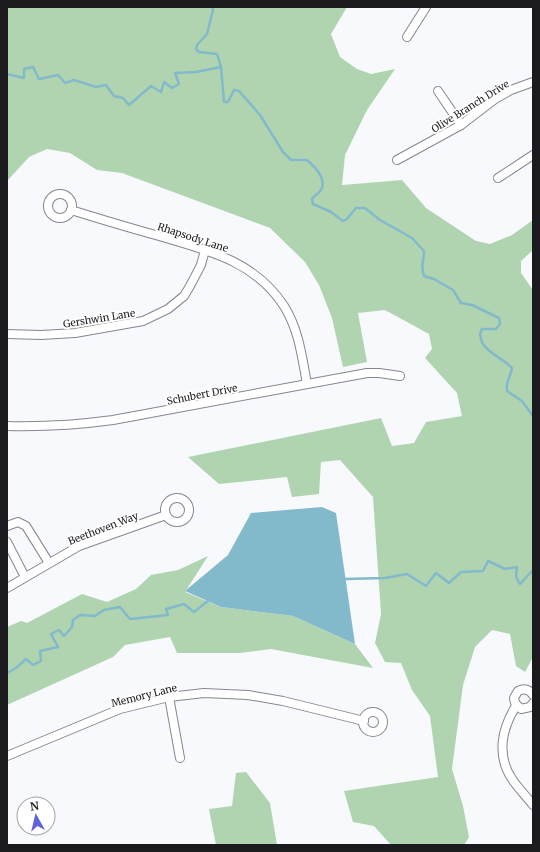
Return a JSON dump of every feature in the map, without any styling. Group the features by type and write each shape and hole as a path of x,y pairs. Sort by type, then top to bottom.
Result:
{"street":[{"path":"407,37 426,7"},
{"name":"Olive Branch Drive","path":"397,160 461,125 495,99 511,90 533,82"},
{"path":"438,91 461,125"},
{"path":"498,178 533,155"},
{"name":"Rhapsody Lane","path":"71,210 205,250 230,259 249,270 269,288 283,305 292,321 298,338 307,384"},
{"name":"Gershwin Lane","path":"7,334 41,335 75,333 143,321 168,309 184,296 200,265 205,250"},
{"name":"Schubert Drive","path":"7,426 71,426 106,421 367,373 400,376"},
{"name":"Beethoven Way","path":"7,588 79,546 166,515"},
{"path":"7,526 18,522 26,526 50,563"},
{"path":"7,542 25,577"},
{"path":"533,695 525,689 518,691 514,698 516,706 524,709 530,707 533,703"},
{"name":"Memory Lane","path":"7,756 120,709 170,697 204,693 248,695 283,701 364,721"},
{"path":"170,697 180,758"},
{"path":"516,706 509,718 503,736 502,751 504,763 511,778 533,805"}],"green space":[{"path":"7,7 347,7 331,34 340,57 357,69 371,74 395,69 367,110 345,155 342,185 402,180 426,208 476,241 490,244 512,235 533,220 533,250 521,261 521,273 533,290 533,657 525,672 516,666 510,634 492,630 475,647 463,685 452,769 463,806 469,837 464,845 391,845 374,826 353,822 344,791 438,777 430,716 412,690 401,663 385,662 375,643 381,614 373,497 340,460 321,462 319,494 292,497 287,477 219,484 188,457 381,418 392,446 414,443 426,422 462,416 457,393 425,358 432,349 429,334 385,310 358,313 367,362 343,367 332,318 319,285 305,262 270,228 122,173 97,170 70,153 47,149 29,157 7,181"},
{"path":"208,556 185,592 221,607 293,616 355,644 373,668 271,649 239,653 177,653 170,637 125,645 113,657 7,705 7,627 21,621 27,623 82,594 107,602 136,589 151,575 178,570"},
{"path":"246,772 270,803 277,845 216,845 209,809 232,806 236,773"}],"water":[{"path":"322,507 336,513 355,644 293,616 221,607 185,591 228,555 251,513"}],"waterway":[{"path":"212,7 213,10 207,34 197,45 196,49 199,52 217,54 221,67 224,102 228,102 234,90 239,91 260,115 283,152 291,160 307,160 316,169 321,177 322,186 321,190 312,199 313,204 331,212 343,221 347,219 356,208 365,208 380,220 412,238 424,251 422,266 424,276 434,279 453,290 461,303 472,305 499,318 500,324 496,329 482,329 480,334 482,342 489,351 512,368 507,385 507,391 522,401 533,416"},
{"path":"7,74 24,78 24,69 33,67 39,79 58,75 65,83 74,80 96,87 106,85 114,96 123,98 129,105 151,86 161,92 164,82 172,88 179,84 175,73 196,72 221,67"},
{"path":"344,579 385,578 407,574 426,586 436,573 449,583 461,572 483,571 488,561 505,569 517,567 516,577 520,584 533,570"},
{"path":"7,673 16,668 26,659 33,665 41,661 40,651 58,647 51,634 59,630 64,636 72,627 73,620 80,615 95,616 104,610 120,607 130,619 168,615 166,609 184,604 194,612 209,600"}]}
